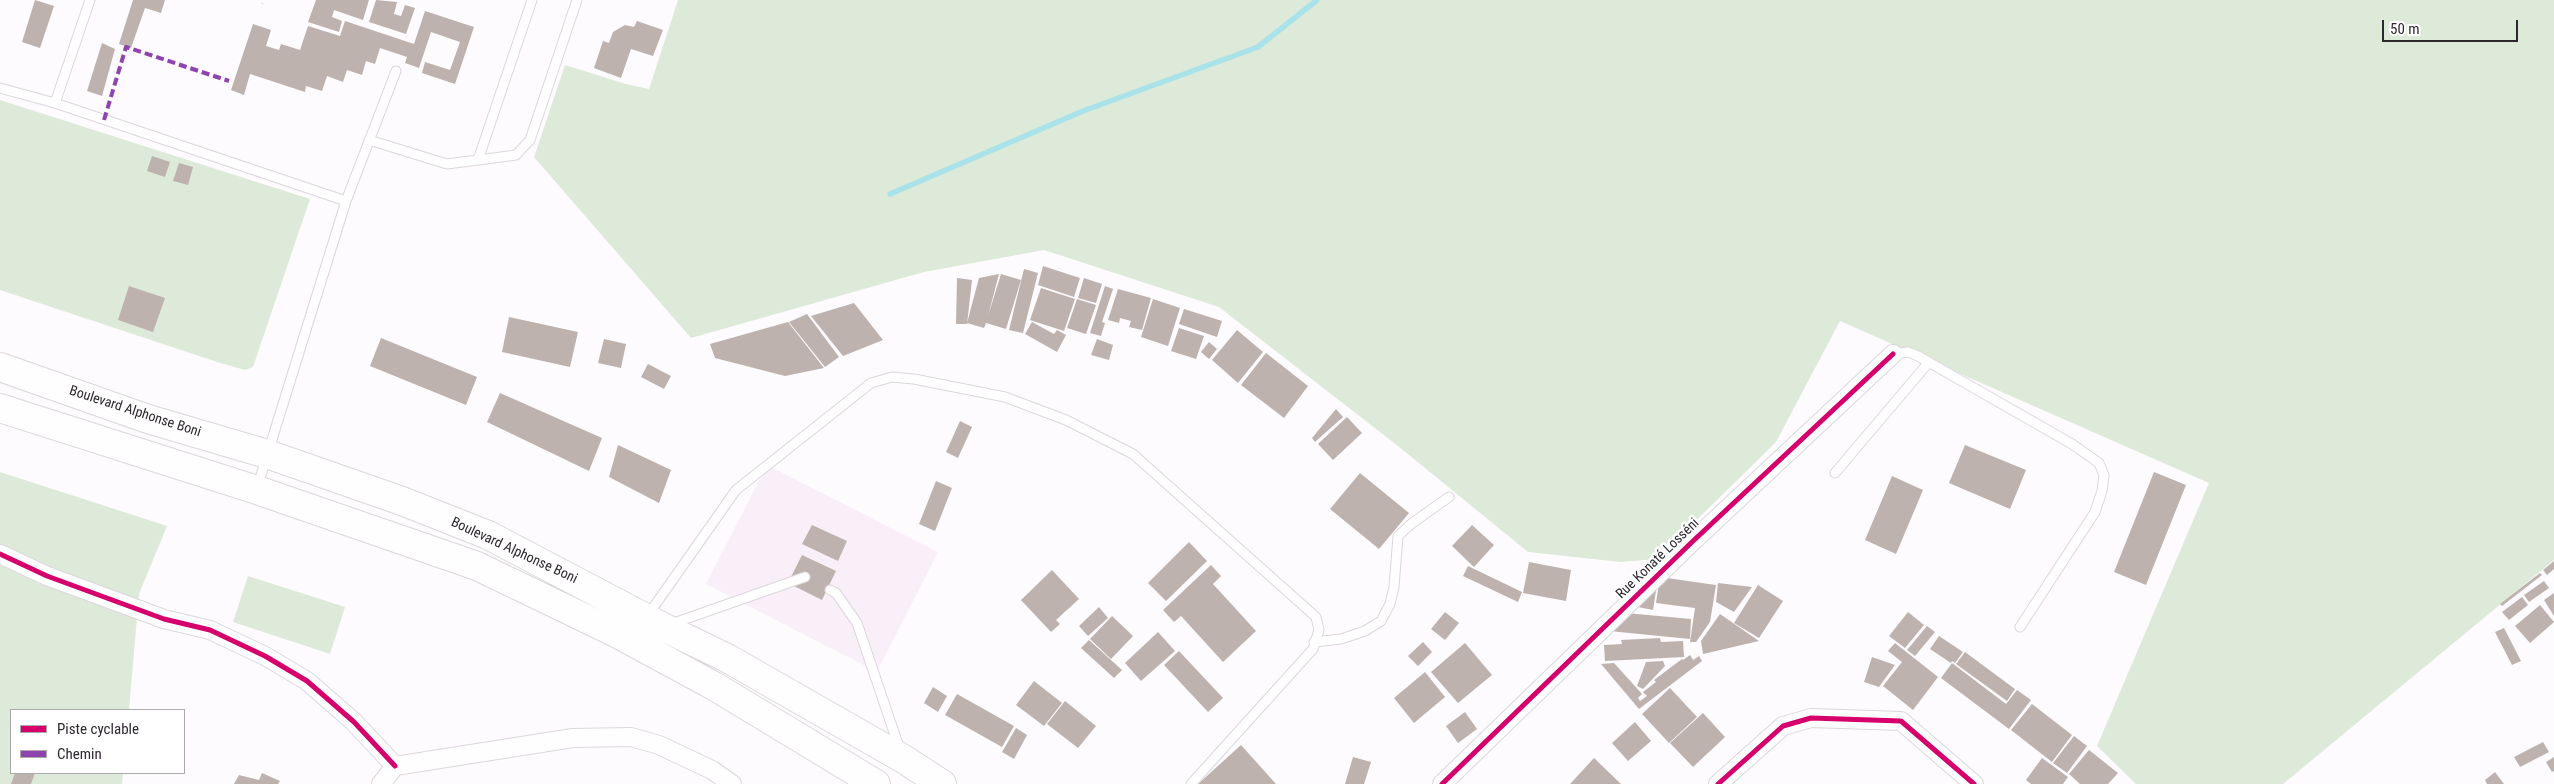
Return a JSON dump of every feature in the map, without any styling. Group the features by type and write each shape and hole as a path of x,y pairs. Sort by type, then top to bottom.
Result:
{"main road":[{"name":"Boulevard Alphonse Boni","path":"0,367 148,419 267,454 402,501 488,535 728,658 902,758 942,784"},
{"path":"0,408 257,490 476,566 616,633 714,686 876,784"}],"street":[{"name":"Rue Konaté Losséni","path":"1443,784 1692,542 1893,354"},
{"path":"0,554 47,576 164,619 210,630 265,656 307,681 354,722 395,766"},
{"path":"1718,784 1783,726 1810,718 1901,721 1974,784"},
{"path":"381,784 395,766 573,738 630,736 659,744 712,770 732,784"}],"lane":[{"path":"55,103 90,0"},
{"path":"478,160 532,0"},
{"path":"369,140 447,164 516,156 530,140 577,0"},
{"path":"257,490 346,201 396,71"},
{"path":"0,88 55,103 346,201"},
{"path":"1893,354 1908,352 1929,362 2072,444 2099,463 2104,475 2102,491 2095,512 2020,627"},
{"path":"1835,473 1929,362"},
{"path":"655,622 736,490 871,383 892,378 914,379 1005,396 1066,420 1133,454 1316,617 1318,630 1312,649 1191,784"},
{"path":"1314,642 1340,639 1365,631 1380,621 1390,604 1394,588 1398,536 1411,524 1449,497"},
{"path":"655,622 701,612 804,577"},
{"path":"830,590 836,592 857,623 902,758"}],"path":[{"path":"109,70 119,74"}],"shaded area":[{"path":"767,465 938,552 877,672 706,584"}],"green space":[{"path":"678,0 2554,0 2554,560 2283,784 2136,784 2097,746 2209,483 1840,321 1776,442 1657,559 1621,562 1528,552 1398,446 1219,307 1044,250 924,272 691,338 534,157 565,65 626,84 649,89"},
{"path":"0,100 310,199 253,367 245,370 217,362 0,290"},
{"path":"0,472 167,526 139,594 129,709 10,709 10,774 123,774 122,784 0,784"},
{"path":"248,576 345,607 330,654 233,622"}],"building":[{"path":"35,0 54,6 40,48 22,42"},
{"path":"133,0 165,0 161,13 145,8 131,48 119,44"},
{"path":"316,0 369,0 363,20 334,10 332,17 342,21 339,32 308,22"},
{"path":"376,0 397,2 394,14 401,16 405,5 415,8 406,34 369,22"},
{"path":"425,11 474,27 455,84 422,73 425,62 450,70 460,42 431,32 419,68 405,63 407,57 380,48 375,64 366,61 362,75 347,70 343,82 327,76 322,91 306,86 305,92 250,74 244,95 231,90 253,24 271,30 266,46 279,50 281,44 300,50 308,26 340,36 345,21 414,44"},
{"path":"637,21 663,30 653,56 631,49 621,78 594,68 603,41 609,43 613,32 625,25 634,27"},
{"path":"102,43 115,49 102,96 87,91"},
{"path":"152,156 170,162 165,177 147,171"},
{"path":"179,163 193,167 188,185 173,181"},
{"path":"1043,266 1080,278 1074,297 1038,285"},
{"path":"1024,269 1038,273 1023,333 1009,330"},
{"path":"999,274 988,316 1001,274 1021,280 1006,329 986,323 984,328 967,323 979,278"},
{"path":"957,278 972,280 967,324 956,324"},
{"path":"1084,278 1102,284 1096,303 1078,298"},
{"path":"129,286 165,298 153,332 118,320"},
{"path":"1105,286 1113,289 1102,322 1105,323 1101,336 1090,333"},
{"path":"1041,288 1075,299 1064,331 1030,320"},
{"path":"1118,289 1151,298 1142,330 1129,327 1131,321 1120,318 1119,323 1108,320"},
{"path":"1077,299 1096,305 1086,334 1067,328"},
{"path":"1153,299 1180,308 1168,346 1141,337"},
{"path":"854,303 883,340 843,356 811,316"},
{"path":"1184,309 1222,321 1217,337 1179,324"},
{"path":"807,314 839,357 825,367 789,322"},
{"path":"509,317 578,332 570,367 502,352"},
{"path":"788,322 824,368 785,376 715,358 710,344"},
{"path":"1032,322 1054,334 1057,330 1066,335 1057,352 1025,334"},
{"path":"1179,328 1204,336 1196,359 1171,351"},
{"path":"1237,330 1263,352 1238,383 1212,360"},
{"path":"381,338 477,377 466,405 370,366"},
{"path":"604,339 626,344 621,368 598,363"},
{"path":"1097,339 1113,345 1109,360 1091,355"},
{"path":"1209,342 1217,349 1209,359 1201,352"},
{"path":"1266,353 1308,386 1284,418 1241,385"},
{"path":"648,364 671,376 664,389 641,377"},
{"path":"500,393 602,438 589,471 487,422"},
{"path":"1336,409 1343,417 1315,442 1312,438"},
{"path":"1347,417 1362,433 1333,460 1318,444"},
{"path":"960,421 972,427 958,458 946,452"},
{"path":"618,445 671,470 659,503 609,477"},
{"path":"1965,445 2026,470 2010,509 1949,483"},
{"path":"2154,472 2186,485 2146,585 2114,572"},
{"path":"1360,473 1409,513 1379,549 1330,509"},
{"path":"1892,476 1923,490 1896,554 1865,540"},
{"path":"936,481 952,488 935,531 919,524"},
{"path":"812,525 847,541 838,561 802,544"},
{"path":"1472,525 1494,545 1474,567 1452,546"},
{"path":"1189,542 1207,561 1166,601 1148,583"},
{"path":"802,555 836,571 822,600 788,583"},
{"path":"2554,561 2554,569 2547,575 2543,570"},
{"path":"1529,562 1571,570 1566,601 1523,593"},
{"path":"1211,565 1221,576 1213,584 1256,631 1223,662 1181,616 1174,622 1163,610"},
{"path":"1468,566 1522,592 1518,602 1463,576"},
{"path":"1052,570 1079,599 1056,620 1060,624 1051,632 1021,600"},
{"path":"2540,573 2542,575 2502,606 2500,604"},
{"path":"1660,577 1716,585 1710,622 1696,642 1690,642 1695,608 1656,603"},
{"path":"1658,578 1653,610 1638,607 1643,593"},
{"path":"2544,581 2549,588 2529,602 2524,595"},
{"path":"1718,583 1752,587 1734,612 1716,602"},
{"path":"1758,585 1783,601 1759,638 1734,623"},
{"path":"2554,593 2554,616 2544,600"},
{"path":"2522,597 2528,605 2509,620 2502,612"},
{"path":"2540,605 2554,622 2530,643 2515,626"},
{"path":"1099,607 1108,618 1088,636 1079,626"},
{"path":"1445,612 1459,623 1445,640 1431,629"},
{"path":"1908,612 1924,625 1905,648 1889,636"},
{"path":"1626,613 1691,619 1690,639 1609,631"},
{"path":"1720,614 1759,641 1703,654 1701,641"},
{"path":"1112,616 1133,636 1111,659 1090,639"},
{"path":"1927,626 1935,632 1915,656 1907,650"},
{"path":"2504,628 2521,661 2512,665 2495,632"},
{"path":"1158,632 1175,651 1141,681 1125,663"},
{"path":"1939,636 1963,652 1955,663 1952,661 1951,663 1930,649"},
{"path":"1660,638 1661,642 1683,641 1684,657 1605,661 1604,645 1622,644 1621,640"},
{"path":"1089,640 1122,670 1114,678 1081,648"},
{"path":"1423,642 1432,652 1418,666 1408,656"},
{"path":"1465,643 1492,675 1458,703 1431,672"},
{"path":"1895,643 1938,677 1913,710 1883,686 1902,662 1888,651"},
{"path":"1179,651 1223,698 1208,712 1164,665"},
{"path":"1965,652 2015,689 2007,701 1956,664"},
{"path":"1690,655 1693,660 1699,656 1702,661 1639,709 1601,664 1614,663 1642,694 1638,698 1640,701 1647,696 1643,692 1656,682 1654,680"},
{"path":"1872,657 1895,665 1879,687 1864,682"},
{"path":"1663,661 1665,666 1643,689 1637,686 1646,662"},
{"path":"1952,663 2006,704 2017,690 2031,700 2009,729 1941,678"},
{"path":"1425,672 1445,697 1414,723 1394,698"},
{"path":"1034,681 1062,703 1044,726 1016,705"},
{"path":"933,687 947,696 938,712 924,703"},
{"path":"1670,688 1697,717 1669,743 1642,714"},
{"path":"957,694 1014,726 1002,747 945,715"},
{"path":"1065,701 1096,726 1078,748 1047,724"},
{"path":"2032,704 2072,735 2052,762 2011,730"},
{"path":"1465,712 1477,729 1458,743 1446,726"},
{"path":"1703,713 1725,737 1693,767 1670,743"},
{"path":"1635,722 1651,741 1628,761 1612,743"},
{"path":"1016,728 1027,735 1014,759 1002,752"},
{"path":"2074,736 2087,746 2067,773 2053,763"},
{"path":"2543,742 2549,752 2520,767 2514,757"},
{"path":"1241,745 1276,784 1198,784"},
{"path":"2089,750 2118,773 2108,784 2080,784 2069,774"},
{"path":"1353,757 1371,762 1364,784 1345,784"},
{"path":"2554,757 2554,771 2552,772 2546,762"},
{"path":"1594,758 1621,784 1570,784"},
{"path":"2042,758 2068,777 2063,784 2031,784 2026,780"},
{"path":"2495,772 2504,784 2487,784 2485,780"},
{"path":"262,773 280,781 278,784 234,784 239,775 259,780"},
{"path":"15,774 35,774 31,784 11,784"}],"waterway":[{"path":"890,194 1083,111 1258,47 1317,0"}],"marked path":[{"path":"104,120 126,47 229,81"}],"cycle path":[{"path":"1442,784 1692,542 1893,354"},
{"path":"0,554 47,576 164,619 210,630 265,656 307,681 354,722 395,766"},
{"path":"1718,784 1783,726 1811,718 1901,721 1974,784"}]}
